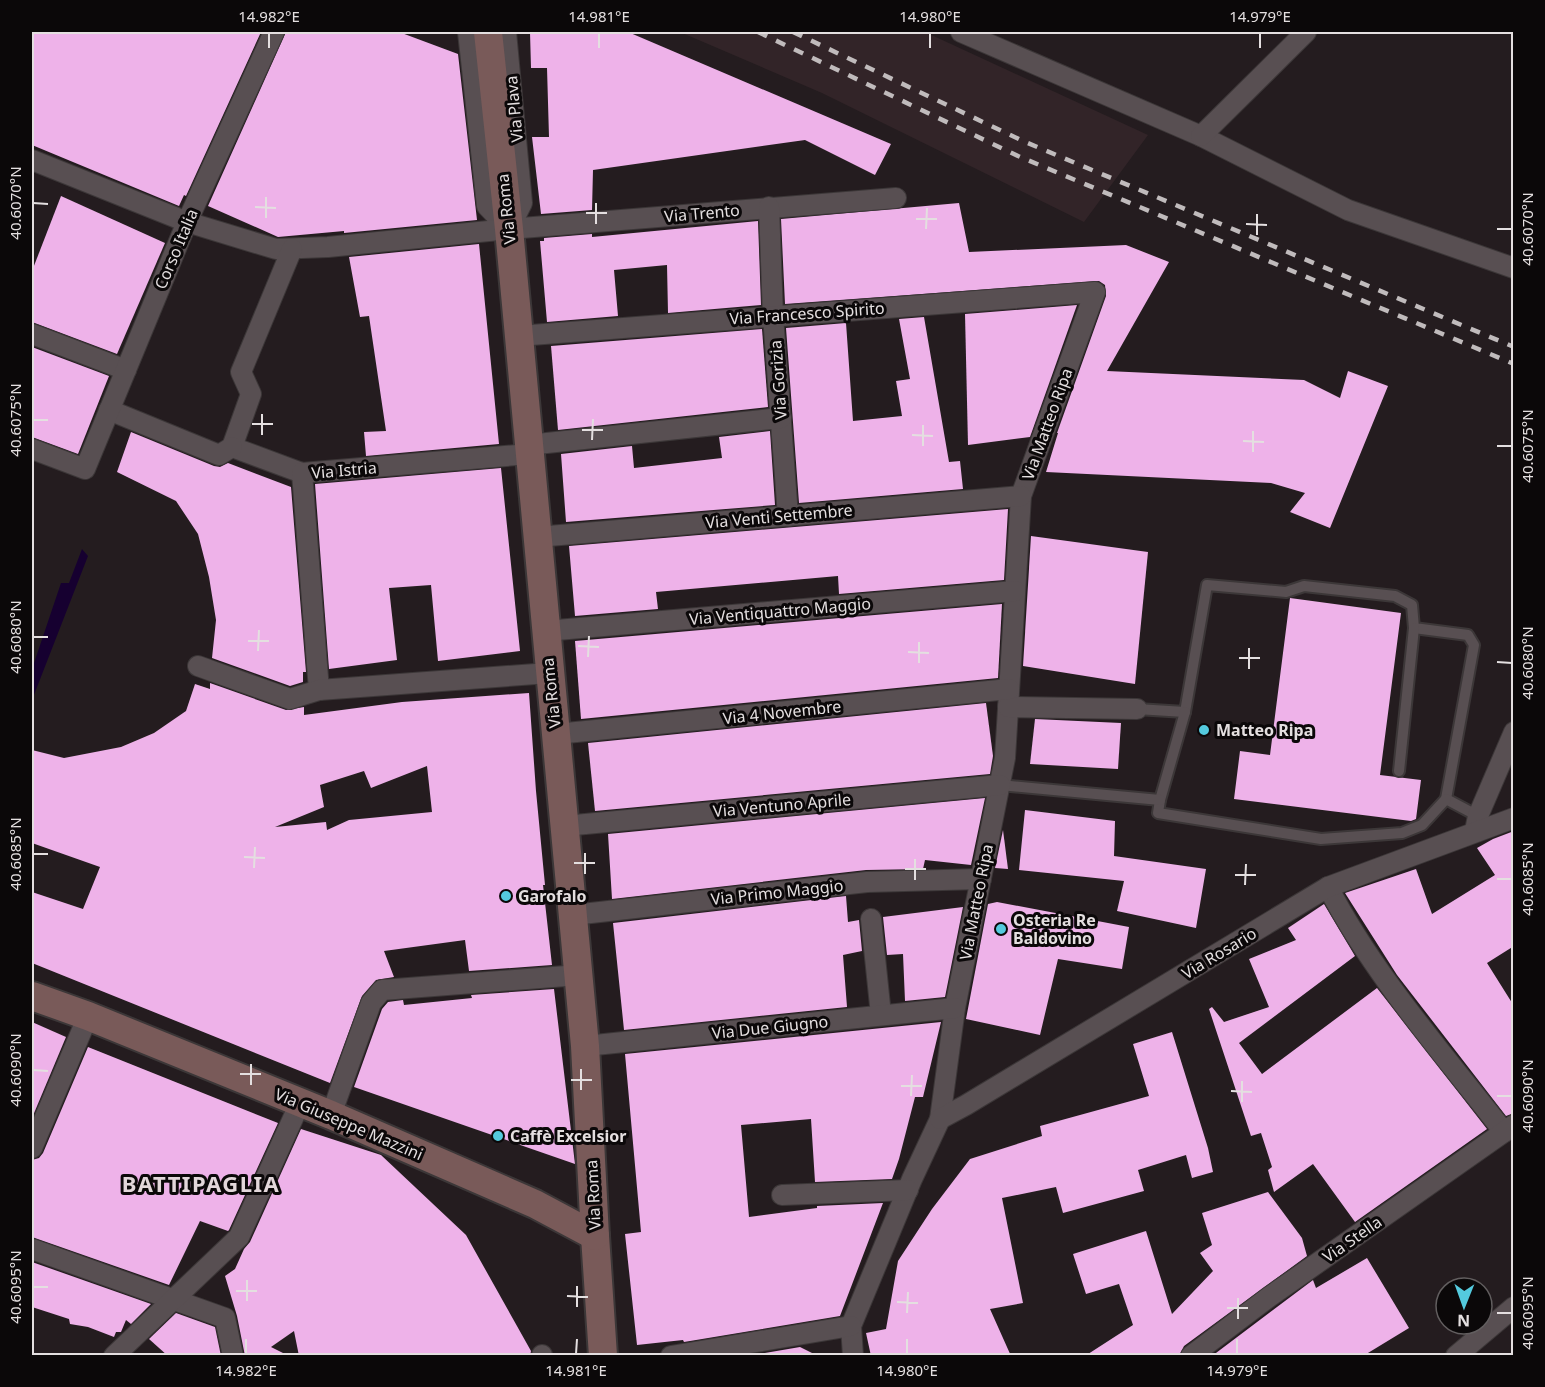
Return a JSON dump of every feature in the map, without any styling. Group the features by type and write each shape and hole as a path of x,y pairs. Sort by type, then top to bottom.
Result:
{"main road":[{"name":"Via Roma","path":"488,32 509,229 579,975 603,1356"},
{"name":"Via Giuseppe Mazzini","path":"32,996 88,1016 331,1116 535,1204 595,1236"}],"street":[{"name":"Corso Italia","path":"32,449 85,469 187,222 274,32"},
{"path":"468,32 487,206 509,229"},
{"name":"Via Plava","path":"506,32 522,203 509,229"},
{"path":"961,32 1201,136 1348,210 1514,268"},
{"path":"1201,136 1306,32"},
{"path":"32,160 187,222 276,249 328,248 509,229"},
{"name":"Via Trento","path":"509,229 896,198"},
{"name":"Via Gorizia","path":"770,207 773,316 788,516"},
{"path":"109,410 219,455 232,447 251,394 241,372 292,249"},
{"name":"Via Francesco Spirito","path":"518,336 1095,292"},
{"name":"Via Matteo Ripa","path":"851,1326 940,1119 955,1008 1005,758 1021,496 1095,292"},
{"path":"32,334 126,370"},
{"name":"Via Istria","path":"232,447 302,473 529,450 781,418"},
{"path":"302,473 319,690"},
{"name":"Via Venti Settembre","path":"537,537 1021,496"},
{"name":"Via Ventiquattro Maggio","path":"545,631 1015,591"},
{"path":"198,666 290,699 319,690 549,673"},
{"name":"Via 4 Novembre","path":"556,734 1008,698 1137,710"},
{"path":"1476,823 1514,732"},
{"name":"Via Ventuno Aprile","path":"564,826 1000,785"},
{"name":"Via Rosario","path":"940,1119 1328,887 1476,823 1514,818"},
{"name":"Via Primo Maggio","path":"573,915 867,882 981,879"},
{"path":"1328,887 1346,921 1404,1002 1509,1129"},
{"path":"871,919 881,1015"},
{"path":"331,1116 371,1003 382,990 579,975"},
{"name":"Via Due Giugno","path":"585,1046 955,1008"},
{"path":"32,1148 88,1016"},
{"path":"114,1356 239,1237 300,1103"},
{"name":"Via Stella","path":"1191,1356 1269,1298 1509,1129"},
{"path":"782,1195 908,1190"},
{"path":"32,1249 225,1318 232,1356"},
{"path":"1456,1356 1514,1307"},
{"path":"671,1356 851,1326 853,1356"}],"lane":[{"path":"1399,771 1414,628 1412,605 1395,596 1304,586 1286,592 1207,585 1185,712 1158,813 1321,839 1402,833 1422,825 1446,799 1474,645 1468,635 1414,628"},
{"path":"1137,710 1185,712"},
{"path":"1000,785 1160,800"},
{"path":"1446,799 1476,823"}],"shaded area":[{"path":"680,32 925,32 1148,135 1084,222 822,93"},
{"path":"82,549 88,556 32,700 32,669 61,583 69,583"}],"building":[{"path":"32,32 261,32 186,196 184,195 179,206 32,145"},
{"path":"286,32 399,32 458,54 477,220 278,237 208,206"},
{"path":"530,32 628,32 891,144 875,175 805,140 593,170 592,210 541,214 532,137 549,137 547,68 531,68"},
{"path":"61,196 165,243 117,354 32,322 32,271"},
{"path":"959,203 969,252 1126,245 1169,262 1107,371 1304,380 1340,398 1348,371 1388,386 1330,528 1290,512 1305,493 1271,483 1046,472 1057,433 1106,296 1105,285 1099,281 785,304 781,219"},
{"path":"758,221 761,305 668,313 667,265 614,270 618,316 547,322 540,241 544,241 544,238 592,234 592,237"},
{"path":"479,244 499,444 366,456 364,432 386,431 369,316 360,317 349,257"},
{"path":"1077,305 1030,437 968,445 965,314"},
{"path":"924,317 949,462 960,461 963,489 799,503 786,328 846,323 853,421 902,416 896,381 910,379 899,319"},
{"path":"762,329 768,407 558,430 551,346"},
{"path":"32,347 109,376 78,454 32,437"},
{"path":"770,431 775,505 566,522 561,454 632,446 634,468 722,458 719,437"},
{"path":"131,432 214,466 220,467 228,463 291,487 306,672 303,672 303,682 290,686 212,658 216,620 209,577 198,534 176,501 117,472"},
{"path":"501,468 520,651 438,661 431,585 389,588 397,660 329,669 315,484"},
{"path":"1008,509 1004,580 839,594 838,576 656,592 658,609 575,616 569,546"},
{"path":"1031,536 1148,552 1135,684 1023,666"},
{"path":"1290,598 1401,613 1380,775 1421,780 1416,819 1411,821 1234,799 1240,751 1270,755"},
{"path":"1002,604 998,678 581,719 575,641"},
{"path":"210,683 286,710 304,707 304,715 402,702 529,693 545,885 543,885 552,965 469,971 465,940 384,951 394,977 376,980 362,996 330,1083 32,963 32,892 83,909 100,867 32,843 32,750 64,758 121,747 154,733 186,711 195,684 210,689","holes":["427,766 432,812 349,820 327,830 326,822 275,827 324,807 320,785 364,771 371,788"]},
{"path":"986,703 993,756 990,774 595,811 588,743"},
{"path":"1035,719 1121,723 1118,769 1030,764"},
{"path":"985,798 971,865 925,860 923,869 866,870 612,899 608,834"},
{"path":"1025,810 1115,821 1114,856 1206,869 1196,928 1117,911 1124,881 1019,870"},
{"path":"1003,830 1008,869 995,868"},
{"path":"1514,831 1514,946 1487,963 1514,1006 1514,1113 1506,1116 1397,975 1345,893 1416,869 1432,914 1495,875 1477,848"},
{"path":"846,896 848,922 859,920 862,951 843,955 847,1007 624,1030 613,923"},
{"path":"997,902 1129,927 1122,969 1058,959 1040,1035 966,1019 988,904"},
{"path":"1324,904 1355,956 1239,1043 1262,1074 1377,988 1487,1129 1355,1222 1313,1164 1274,1192 1268,1170 1272,1167 1261,1133 1251,1136 1209,1009 1212,1007 1224,1022 1269,1007 1249,959 1296,940 1288,928"},
{"path":"963,907 945,997 905,1001 903,954 887,955 883,917"},
{"path":"554,989 575,1164 354,1087 382,1009 388,1002 403,1000 404,1005 472,998 471,995"},
{"path":"32,1022 66,1037 32,1118"},
{"path":"941,1022 923,1097 915,1097 892,1179 815,1182 811,1119 741,1125 749,1217 817,1208 817,1206 883,1203 840,1316 684,1342 683,1340 637,1345 625,1234 641,1232 625,1054"},
{"path":"1172,1032 1208,1148 1213,1172 1192,1178 1186,1155 1138,1170 1144,1191 1063,1213 1056,1187 1002,1198 1023,1303 990,1309 1011,1356 871,1356 866,1333 886,1329 898,1261 932,1209 970,1159 1042,1136 1040,1126 1149,1096 1133,1044"},
{"path":"88,1047 278,1123 229,1230 200,1221 169,1285 32,1237 32,1160 39,1158 43,1153"},
{"path":"301,1129 381,1155 466,1235 531,1351 530,1356 299,1356 294,1331 271,1347 289,1356 245,1356 237,1316 225,1276 235,1269 244,1249 250,1242"},
{"path":"1268,1192 1302,1238 1307,1256 1184,1346 1179,1356 1085,1356 1133,1325 1119,1284 1086,1294 1073,1254 1146,1231 1172,1314 1213,1271 1200,1253 1212,1245 1202,1213"},
{"path":"1367,1258 1409,1328 1363,1356 1212,1356 1313,1280 1316,1288"},
{"path":"32,1262 151,1304 131,1324 126,1320 121,1332 116,1332 114,1337 88,1327 70,1324 69,1319 32,1307"},
{"path":"176,1313 215,1327 221,1356 168,1356 149,1339"},
{"path":"800,1347 818,1356 747,1356"}],"railway":[{"path":"758,32 1018,156 1514,364"},
{"path":"793,32 1023,141 1514,347"}],"place":[{"name":"Matteo Ripa","path":"1204,730"},
{"name":"Garofalo","path":"506,896"},
{"name":"Osteria Re Baldovino","path":"1001,929"},
{"name":"Caffè Excelsior","path":"498,1136"}],"district":[{"name":"BATTIPAGLIA","path":"201,1183"}]}
